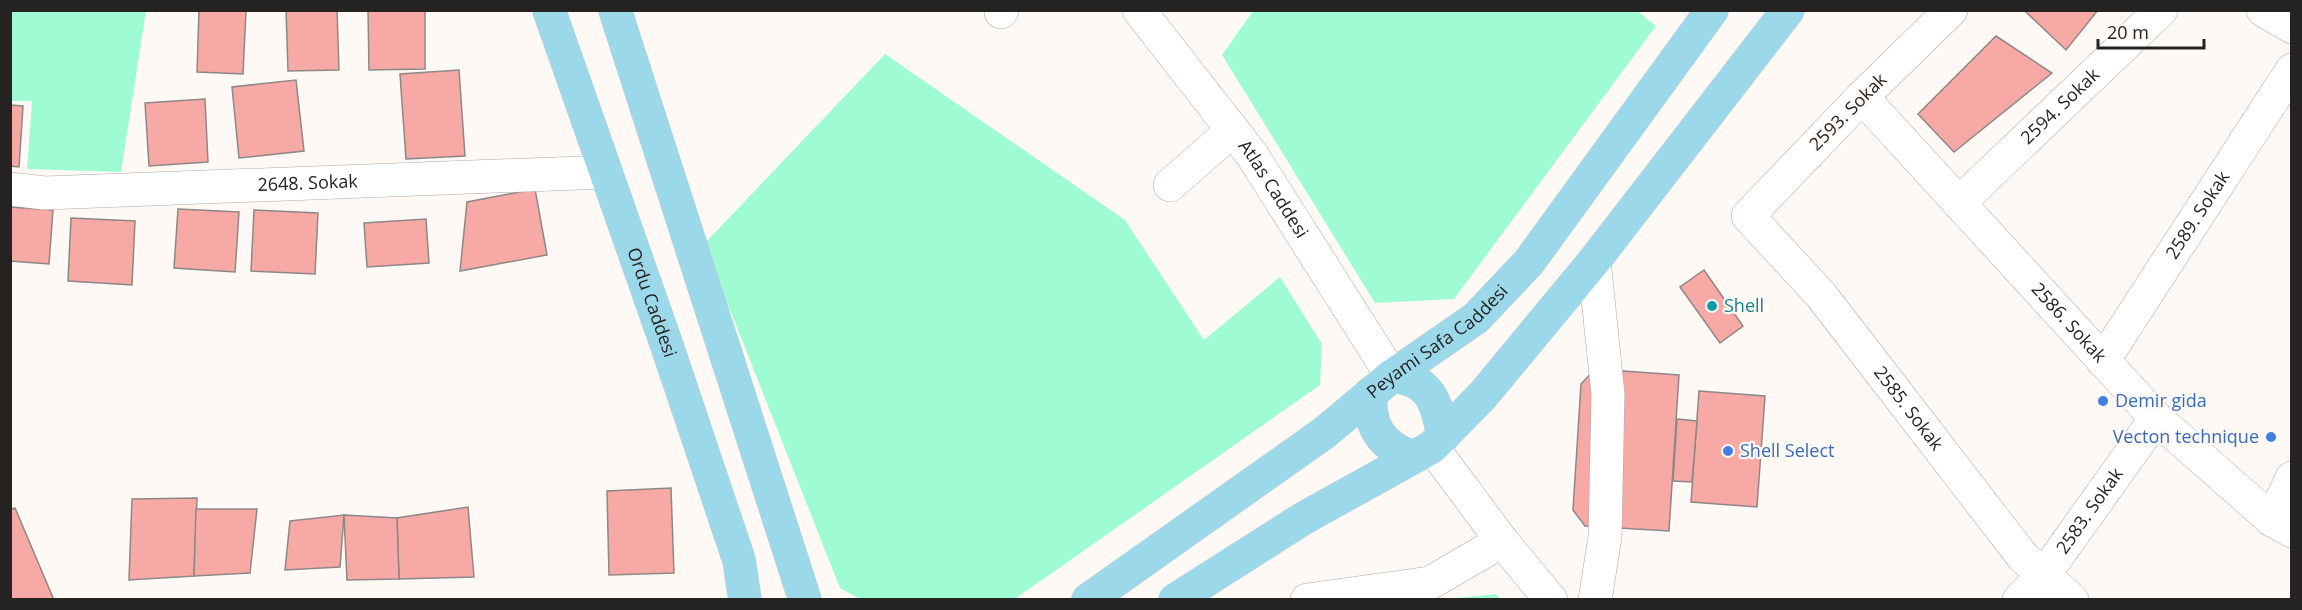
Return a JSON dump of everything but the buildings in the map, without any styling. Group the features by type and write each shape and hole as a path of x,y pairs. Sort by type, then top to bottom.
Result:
{"main road":[{"name":"Ordu Caddesi","path":"549,10 739,560 745,600"},
{"path":"615,10 805,600"},
{"name":"Peyami Safa Caddesi","path":"1088,600 1324,433 1381,385 1476,318 1529,262 1712,10"},
{"path":"1175,600 1304,518 1430,447 1483,395 1594,261 1788,10"},
{"path":"1405,377 1419,382 1430,394 1439,412 1430,447 1391,446 1375,429 1370,409 1381,385 1405,377"}],"street":[{"name":"Atlas Caddesi","path":"1139,10 1252,155 1381,385"},
{"name":"2593. Sokak","path":"1748,216 1862,97 1951,10"},
{"name":"2594. Sokak","path":"1959,203 2161,10"},
{"path":"2263,10 2292,27"},
{"name":"2589. Sokak","path":"2103,361 2292,70"},
{"name":"2586. Sokak","path":"1862,97 2156,418 2282,525"},
{"path":"1170,185 1233,130"},
{"name":"2648. Sokak","path":"10,189 45,193 606,172"},
{"name":"2585. Sokak","path":"1748,216 1821,295 2023,557 2072,600"},
{"path":"1594,261 1608,394 1605,537 1595,600"},
{"name":"2583. Sokak","path":"2019,600 2044,575 2156,418"},
{"path":"1430,447 1502,542 1551,600"},
{"path":"2282,525 2292,478"},
{"path":"1307,600 1431,591 1502,542"}],"green space":[{"path":"1636,10 1656,26 1454,299 1375,303 1222,55 1253,11"},
{"path":"10,11 146,11 121,172 27,169 32,101 11,101"},
{"path":"885,54 1125,220 1204,340 1280,277 1322,344 1320,385 1015,599 860,599 840,588 704,244"},
{"path":"1496,594 1500,599 1448,599"}],"place":[{"name":"Shell","path":"1712,306"},
{"name":"Demir gida","path":"2103,401"},
{"name":"Vecton technique","path":"2271,437"},
{"name":"Shell Select","path":"1728,451"}]}
